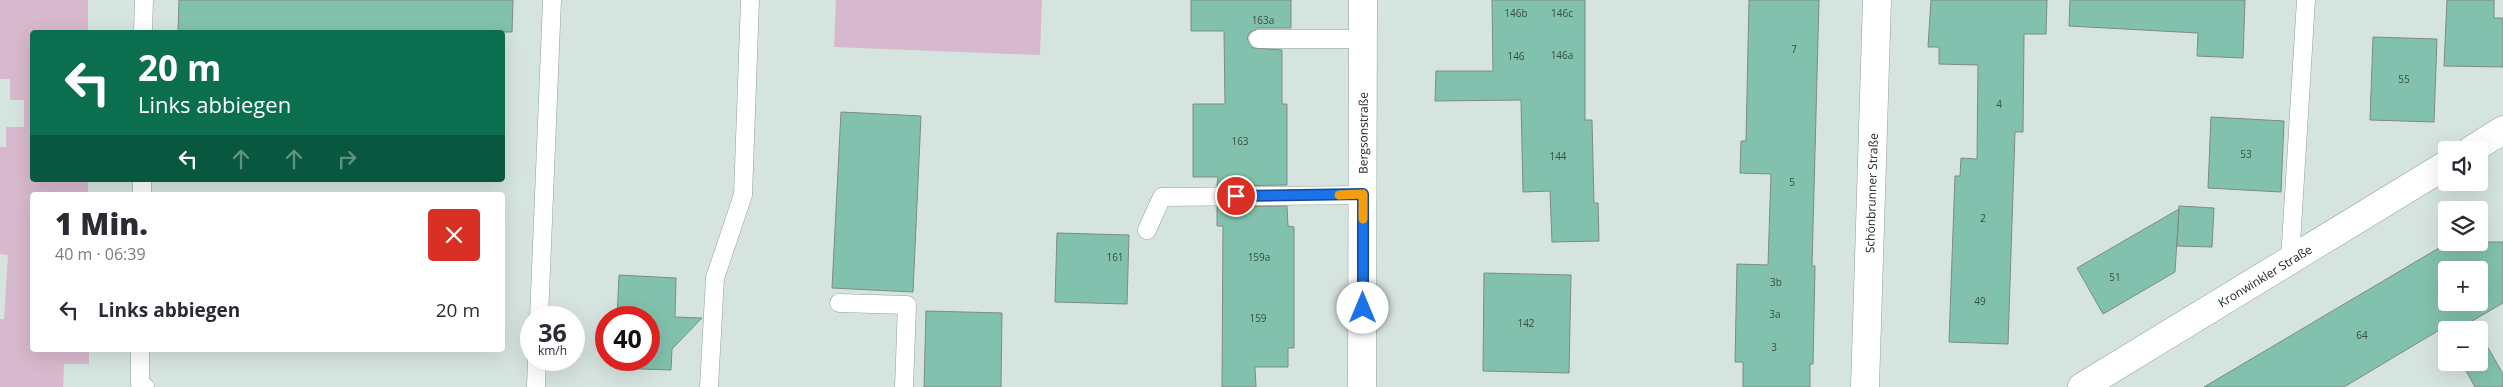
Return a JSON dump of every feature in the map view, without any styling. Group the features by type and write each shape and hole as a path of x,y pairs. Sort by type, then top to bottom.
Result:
{"street":[{"name":"Bergsonstraße","path":"1362,387 1364,0"},
{"name":"Schönbrunner Straße","path":"1866,387 1877,0"},
{"path":"2485,141 2503,130"},
{"name":"Kronwinkler Straße","path":"2082,387 2438,170"}],"lane":[{"path":"144,0 144,30"},
{"path":"539,306 552,0"},
{"path":"709,387 715,278 743,195 750,0"},
{"path":"2290,260 2306,0"},
{"path":"1258,39 1363,40"},
{"path":"1146,230 1162,197 1363,194"},
{"path":"839,304 906,305 904,387"},
{"path":"140,352 140,384 145,387"},
{"path":"536,387 537,371"}],"shaded area":[{"path":"0,0 88,0 88,30 30,30 30,182 88,182 88,192 30,192 30,352 89,352 89,364 64,364 63,387 0,387 0,319 4,319 8,255 0,254 0,147 6,147 6,127 24,127 24,100 10,100 10,79 0,79"},
{"path":"836,0 1042,0 1040,55 834,47"}],"building":[{"path":"179,0 513,0 512,32 505,32 505,30 178,30"},
{"path":"1191,0 1291,0 1291,28 1258,28 1249,33 1247,39 1253,48 1282,50 1282,104 1287,104 1287,185 1217,186 1218,177 1193,177 1193,104 1225,104 1224,31 1191,31"},
{"path":"1492,0 1585,0 1585,120 1592,120 1594,203 1598,203 1599,241 1552,242 1550,191 1523,192 1521,100 1435,101 1436,71 1493,71"},
{"path":"1749,0 1819,0 1812,266 1815,266 1813,364 1810,364 1810,387 1743,387 1743,362 1735,362 1737,264 1768,265 1771,174 1740,173 1741,141 1746,141"},
{"path":"1931,0 2047,0 2046,34 2024,34 2023,132 2015,132 2008,344 1949,342 1955,176 1960,176 1961,158 1977,159 1978,65 1939,64 1939,47 1928,47"},
{"path":"2070,0 2245,0 2243,58 2197,56 2198,33 2069,26"},
{"path":"2447,0 2494,0 2494,18 2503,18 2503,67 2444,66"},
{"path":"2373,37 2437,39 2434,122 2370,120"},
{"path":"841,112 921,116 913,292 832,288"},
{"path":"2211,117 2284,121 2281,192 2208,188"},
{"path":"1287,206 1288,226 1294,227 1294,348 1288,348 1288,367 1255,367 1256,387 1222,387 1223,226 1217,226 1217,207"},
{"path":"2179,206 2214,208 2212,247 2177,246"},
{"path":"2179,209 2175,272 2103,314 2077,268"},
{"path":"1057,233 1129,235 1127,304 1055,302"},
{"path":"2488,242 2503,242 2503,303 2472,321 2438,321 2438,331 2344,387 2204,387 2438,249 2438,251 2488,251"},
{"path":"1484,273 1571,275 1569,373 1483,371"},
{"path":"619,275 676,278 675,317 702,318 672,349 671,370 660,370 660,306 618,306"},
{"path":"926,311 1002,313 1001,387 924,387"},
{"path":"2488,348 2503,374 2503,387 2475,387 2466,371 2488,371"}],"slow traffic":[{"path":"1339,195 1363,194 1363,219"}],"route":[{"path":"1236,196 1363,194 1363,308"}]}
